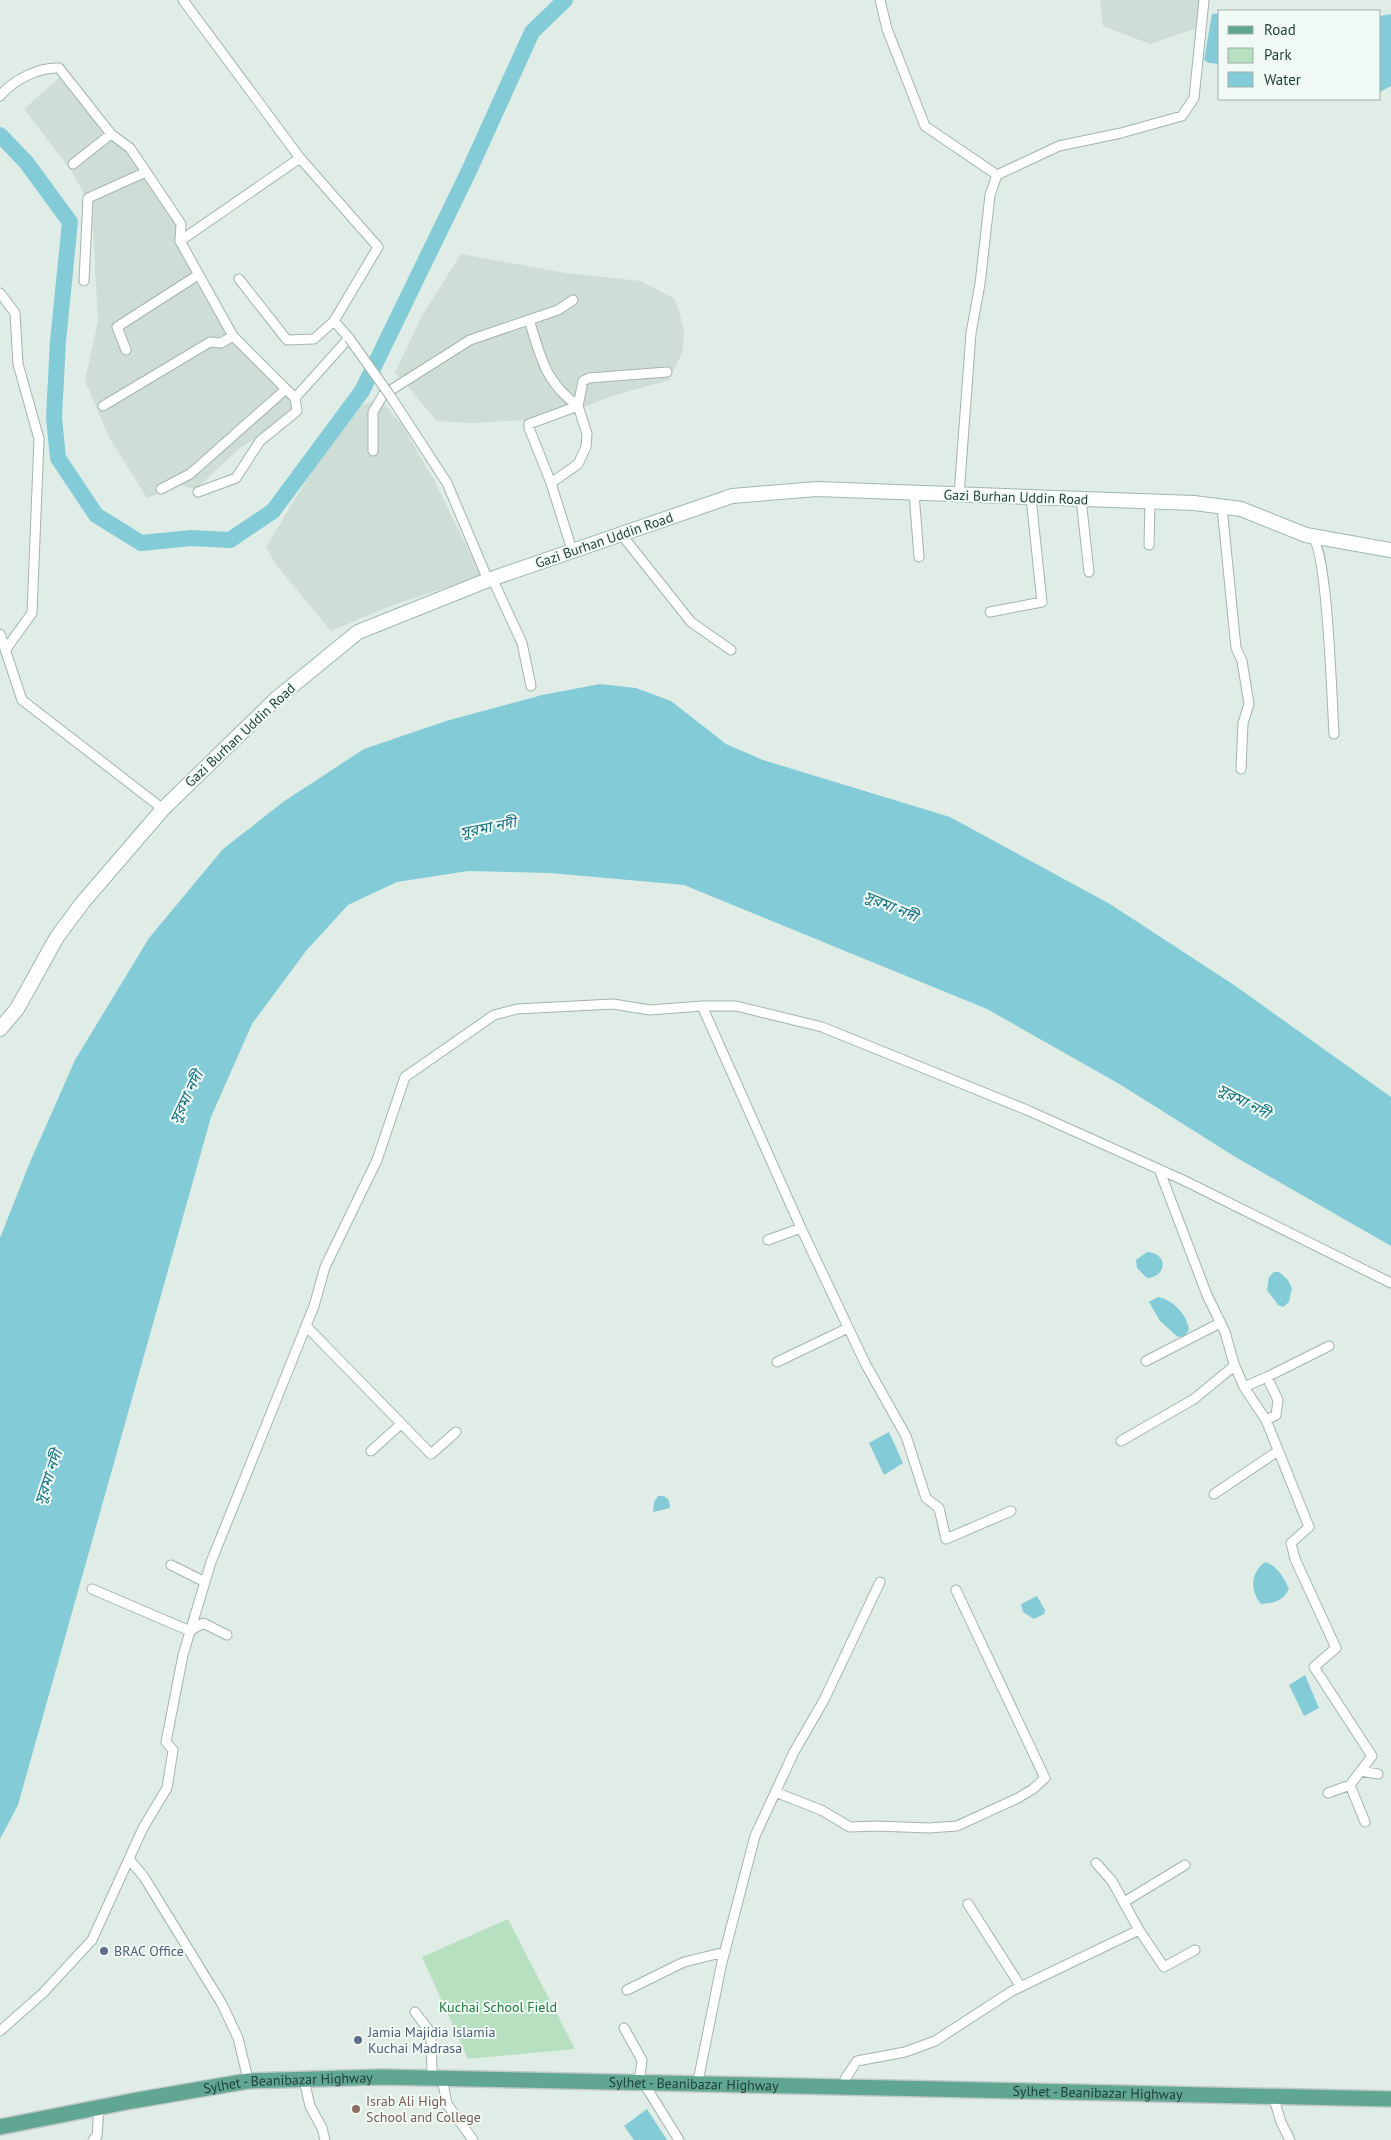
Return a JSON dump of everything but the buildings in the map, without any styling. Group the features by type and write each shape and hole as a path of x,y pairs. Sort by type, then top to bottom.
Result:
{"main road":[{"name":"Sylhet - Beanibazar Highway","path":"0,2120 130,2094 247,2075 641,2078 1391,2099"},
{"name":"Sylhet - Beanibazar Highway","path":"0,2127 99,2107 248,2081 437,2075"},
{"name":"Sylhet - Beanibazar Highway","path":"641,2078 699,2076 1391,2092"}],"street":[{"path":"183,0 300,158 378,247 334,321 314,339 287,340 239,279"},
{"path":"880,0 887,29 925,126 997,175"},
{"path":"959,495 971,333 980,284 990,195 997,175 1059,146 1121,133 1182,116 1194,98 1204,0"},
{"path":"0,96 7,87 46,67 59,68 111,134 130,148 180,224 180,241 233,336 295,398 297,411 260,441 236,478 198,492"},
{"path":"73,164 111,134"},
{"path":"180,241 300,158"},
{"path":"84,281 88,198 146,172"},
{"path":"126,350 117,327 198,275"},
{"path":"0,293 15,313 18,364 39,439 32,613 6,649"},
{"path":"373,451 373,412 383,395 470,340 558,310 573,300"},
{"path":"529,320 546,374 567,398 578,406"},
{"path":"334,321 391,397 447,484 490,579 522,643 531,686"},
{"path":"103,406 210,342 221,343 233,336"},
{"path":"295,398 348,338"},
{"path":"551,483 578,464 586,447 586,434 578,406 583,380 667,372"},
{"path":"161,489 190,474 286,389"},
{"path":"572,550 551,483 529,428 530,424 578,406"},
{"name":"Gazi Burhan Uddin Road","path":"0,1029 17,1009 57,937 83,902 163,808 276,699 358,632 490,579 572,550 732,496 817,489 1194,503 1241,509 1311,535 1391,550"},
{"path":"914,493 919,557"},
{"path":"990,612 1042,602 1031,498"},
{"path":"1082,499 1089,572"},
{"path":"1149,545 1150,501"},
{"path":"1222,507 1236,648 1242,660 1249,704 1244,723 1241,769"},
{"path":"621,534 691,622 731,650"},
{"path":"1311,535 1316,539 1320,552 1324,583 1334,734"},
{"path":"0,634 22,700 163,808"},
{"path":"0,2031 44,1993 92,1940 153,1809 167,1788 173,1750 166,1742 183,1655 211,1562 306,1326 325,1267 377,1160 405,1077 494,1015 517,1009 613,1004 650,1010 702,1006 736,1006 822,1027 1001,1098 1160,1170 1391,1284"},
{"path":"702,1006 801,1228 848,1328 865,1363 906,1436 926,1498 939,1508 946,1539 1011,1511"},
{"path":"1160,1170 1207,1295 1220,1323 1234,1366 1244,1387 1266,1420 1309,1526 1291,1543 1295,1559 1336,1648 1314,1667 1372,1756 1350,1784 1328,1793"},
{"path":"768,1240 801,1228"},
{"path":"1146,1361 1220,1323"},
{"path":"306,1326 431,1454 456,1432"},
{"path":"777,1362 848,1328"},
{"path":"1244,1387 1328,1346"},
{"path":"1121,1440 1194,1398 1234,1366"},
{"path":"1266,1420 1276,1415 1278,1400 1267,1377"},
{"path":"371,1451 401,1424"},
{"path":"1214,1494 1278,1451"},
{"path":"171,1565 205,1582"},
{"path":"699,2076 725,1952 755,1836 794,1752 824,1700 880,1582"},
{"path":"92,1589 190,1631"},
{"path":"775,1792 821,1810 850,1827 929,1828 957,1826 1033,1790 1045,1778 956,1590"},
{"path":"190,1631 203,1623 228,1635"},
{"path":"1361,1771 1378,1774"},
{"path":"1350,1784 1365,1822"},
{"path":"129,1859 148,1885 222,2004 238,2038 247,2075"},
{"path":"1096,1863 1112,1881 1139,1930 1164,1967 1195,1950"},
{"path":"1124,1902 1185,1866"},
{"path":"968,1904 1021,1986"},
{"path":"845,2079 857,2062 905,2052 935,2041 1021,1986 1139,1930"},
{"path":"627,1990 684,1962 725,1952"},
{"path":"415,2012 431,2033 437,2075 447,2104 473,2140"},
{"path":"624,2028 642,2060 641,2078 679,2140"},
{"path":"304,2080 310,2106 322,2128 325,2140"},
{"path":"1273,2096 1281,2122 1290,2140"},
{"path":"93,2140 97,2136 99,2107"}],"shaded area":[{"path":"1100,0 1201,0 1197,28 1150,44 1103,26"},
{"path":"60,77 110,137 126,149 136,163 176,226 177,241 234,334 298,399 279,423 240,448 196,489 181,485 147,498 109,437 85,381 98,321 93,230 84,193 70,169 24,109"},
{"path":"461,254 565,273 641,281 675,299 684,329 683,351 669,380 609,397 558,418 472,423 437,421 395,372 423,314"},
{"path":"380,399 402,425 433,478 481,576 393,605 331,631 277,566 266,547 349,410"}],"green space":[{"name":"Kuchai School Field","path":"508,1919 575,2049 468,2059 422,1957"}],"water":[{"path":"1218,13 1218,64 1209,63 1204,60 1212,14"},
{"path":"1391,14 1391,86 1381,91 1381,16"},
{"name":"সুরমা নদী","path":"600,684 636,688 671,701 726,744 763,760 950,817 1110,904 1234,985 1391,1097 1391,1246 1237,1158 1121,1085 987,1009 684,885 550,873 468,871 397,882 348,905 306,951 252,1024 211,1117 18,1805 0,1839 0,1238 30,1162 75,1060 149,938 223,849 283,802 364,749 446,721 542,695"},
{"path":"1147,1252 1159,1256 1163,1265 1159,1274 1147,1278 1137,1268 1136,1260"},
{"path":"1274,1272 1279,1272 1288,1280 1292,1288 1289,1302 1283,1307 1278,1305 1267,1290 1269,1277"},
{"path":"1158,1297 1169,1301 1182,1313 1189,1330 1184,1336 1178,1337 1160,1321 1149,1302"},
{"path":"889,1432 903,1463 884,1475 869,1443"},
{"path":"658,1496 664,1496 669,1500 670,1508 653,1512 654,1502"},
{"path":"1265,1562 1277,1569 1289,1589 1278,1601 1261,1604 1255,1594 1253,1582 1256,1571"},
{"path":"1037,1596 1045,1610 1044,1614 1034,1619 1023,1612 1021,1604"},
{"path":"1305,1675 1319,1708 1304,1716 1289,1685"},
{"path":"647,2109 667,2140 634,2140 624,2126"}],"waterway":[{"path":"0,135 26,162 70,222 58,341 54,417 58,458 96,515 141,543 191,538 230,540 273,511 362,391 468,173 532,32 565,0"}],"place":[{"name":"BRAC Office","path":"104,1951"},
{"name":"Jamia Majidia Islamia Kuchai Madrasa","path":"358,2040"},
{"name":"Israb Ali High School and College","path":"356,2109"}]}
